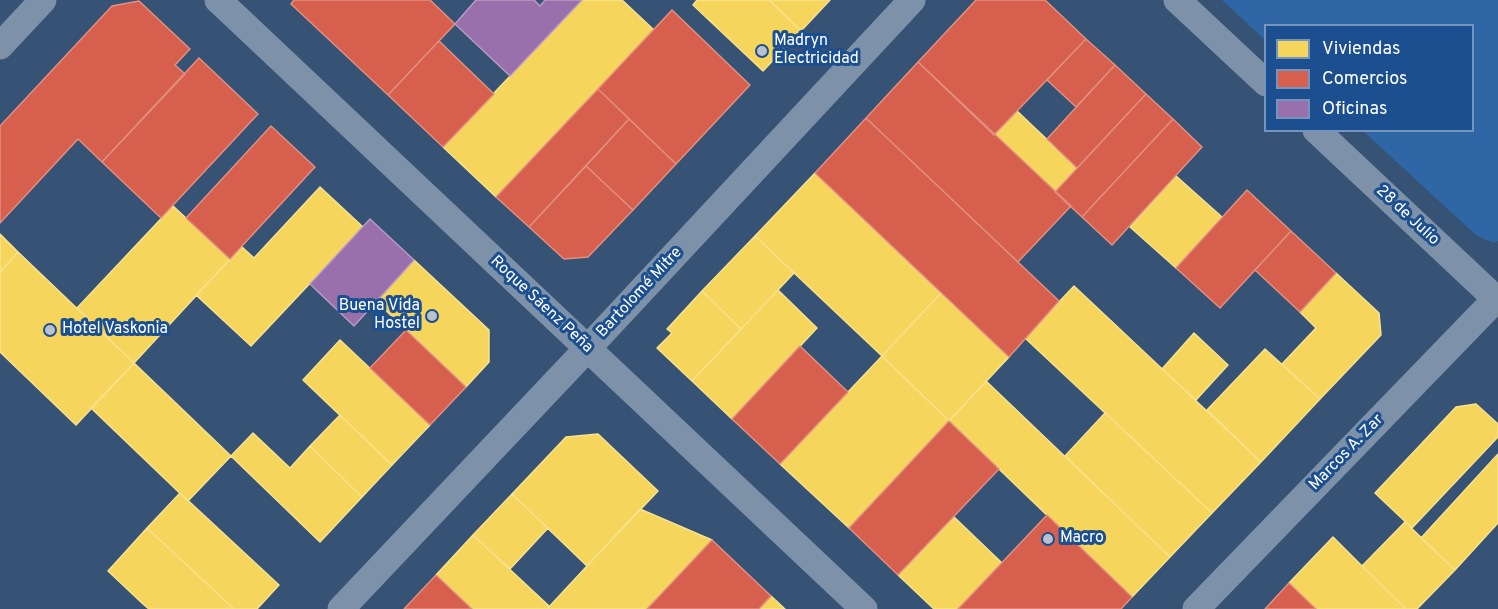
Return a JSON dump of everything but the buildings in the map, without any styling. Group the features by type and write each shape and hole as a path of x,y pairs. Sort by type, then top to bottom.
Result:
{"street":[{"path":"0,46 43,0"},
{"name":"Roque Sáenz Peña","path":"218,0 864,609"},
{"name":"Bartolomé Mitre","path":"341,609 588,349 912,0"},
{"path":"1177,0 1264,81"},
{"name":"28 de Julio","path":"1318,132 1498,299"},
{"name":"Marcos A. Zar","path":"1196,609 1498,299"}],"shaded area":[{"path":"1222,0 1498,0 1498,241 1494,243 1477,236 1364,132 1474,132 1474,24 1264,24 1264,39"}],"place":[{"name":"Madryn Electricidad","path":"762,51"},
{"name":"Buena Vida Hostel","path":"432,316"},
{"name":"Hotel Vaskonia","path":"50,330"},
{"name":"Macro","path":"1048,539"}]}
